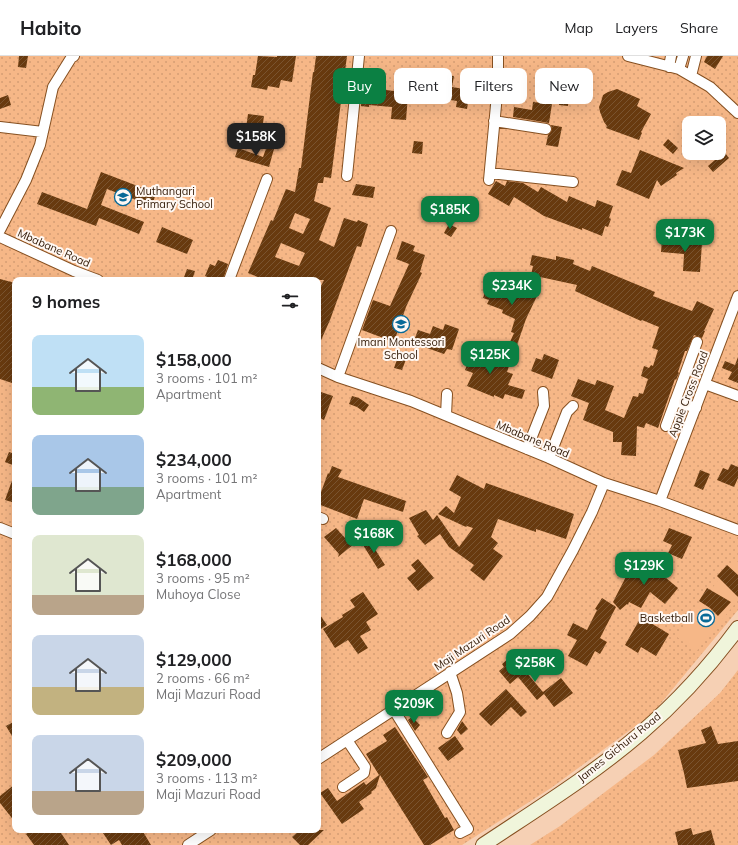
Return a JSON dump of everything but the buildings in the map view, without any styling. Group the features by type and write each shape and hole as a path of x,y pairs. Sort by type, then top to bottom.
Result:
{"main road":[{"name":"James Gichuru Road","path":"483,845 589,773 641,733 672,704 716,658 738,628"}],"street":[{"path":"0,230 26,180 43,132 53,88 71,58 74,56"},
{"path":"346,176 359,56"},
{"path":"498,56 498,84 489,176 572,182"},
{"path":"628,56 674,68 691,76 710,87 738,113"},
{"path":"671,56 674,68"},
{"path":"674,68 683,56"},
{"path":"691,76 696,56"},
{"path":"494,121 546,129"},
{"path":"0,127 43,132"},
{"path":"230,277 267,179"},
{"path":"338,377 391,231"},
{"name":"Mbabane Road","path":"0,237 90,277"},
{"name":"Apple Cross Road","path":"660,501 705,384 733,322 738,296"},
{"path":"666,426 697,342"},
{"name":"Mbabane Road","path":"321,369 338,377 411,401 549,458 604,484 660,501 738,530"},
{"path":"705,384 738,396"},
{"path":"527,449 544,406 543,392"},
{"path":"446,416 447,394"},
{"path":"675,401 696,408"},
{"path":"549,458 567,412 573,406"},
{"name":"Maji Mazuri Road","path":"321,757 510,634 530,616 547,597 573,550 604,484"},
{"path":"0,528 12,533"},
{"path":"447,733 460,712 457,693 450,672"},
{"path":"394,710 468,829 460,833"},
{"path":"343,787 364,773 365,770 365,766 348,740"},
{"path":"188,845 206,833"}],"shaded area":[{"path":"0,56 738,56 738,610 652,714 551,788 462,845 0,845"},
{"name":"Basketball","path":"734,559 738,562 738,600 696,652 676,636"},
{"path":"738,670 738,845 530,845 560,826 654,755 720,693"}],"place":[{"name":"Muthangari Primary School","path":"123,197"},
{"name":"Imani Montessori School","path":"401,324"},
{"name":"Basketball","path":"706,618"}]}
